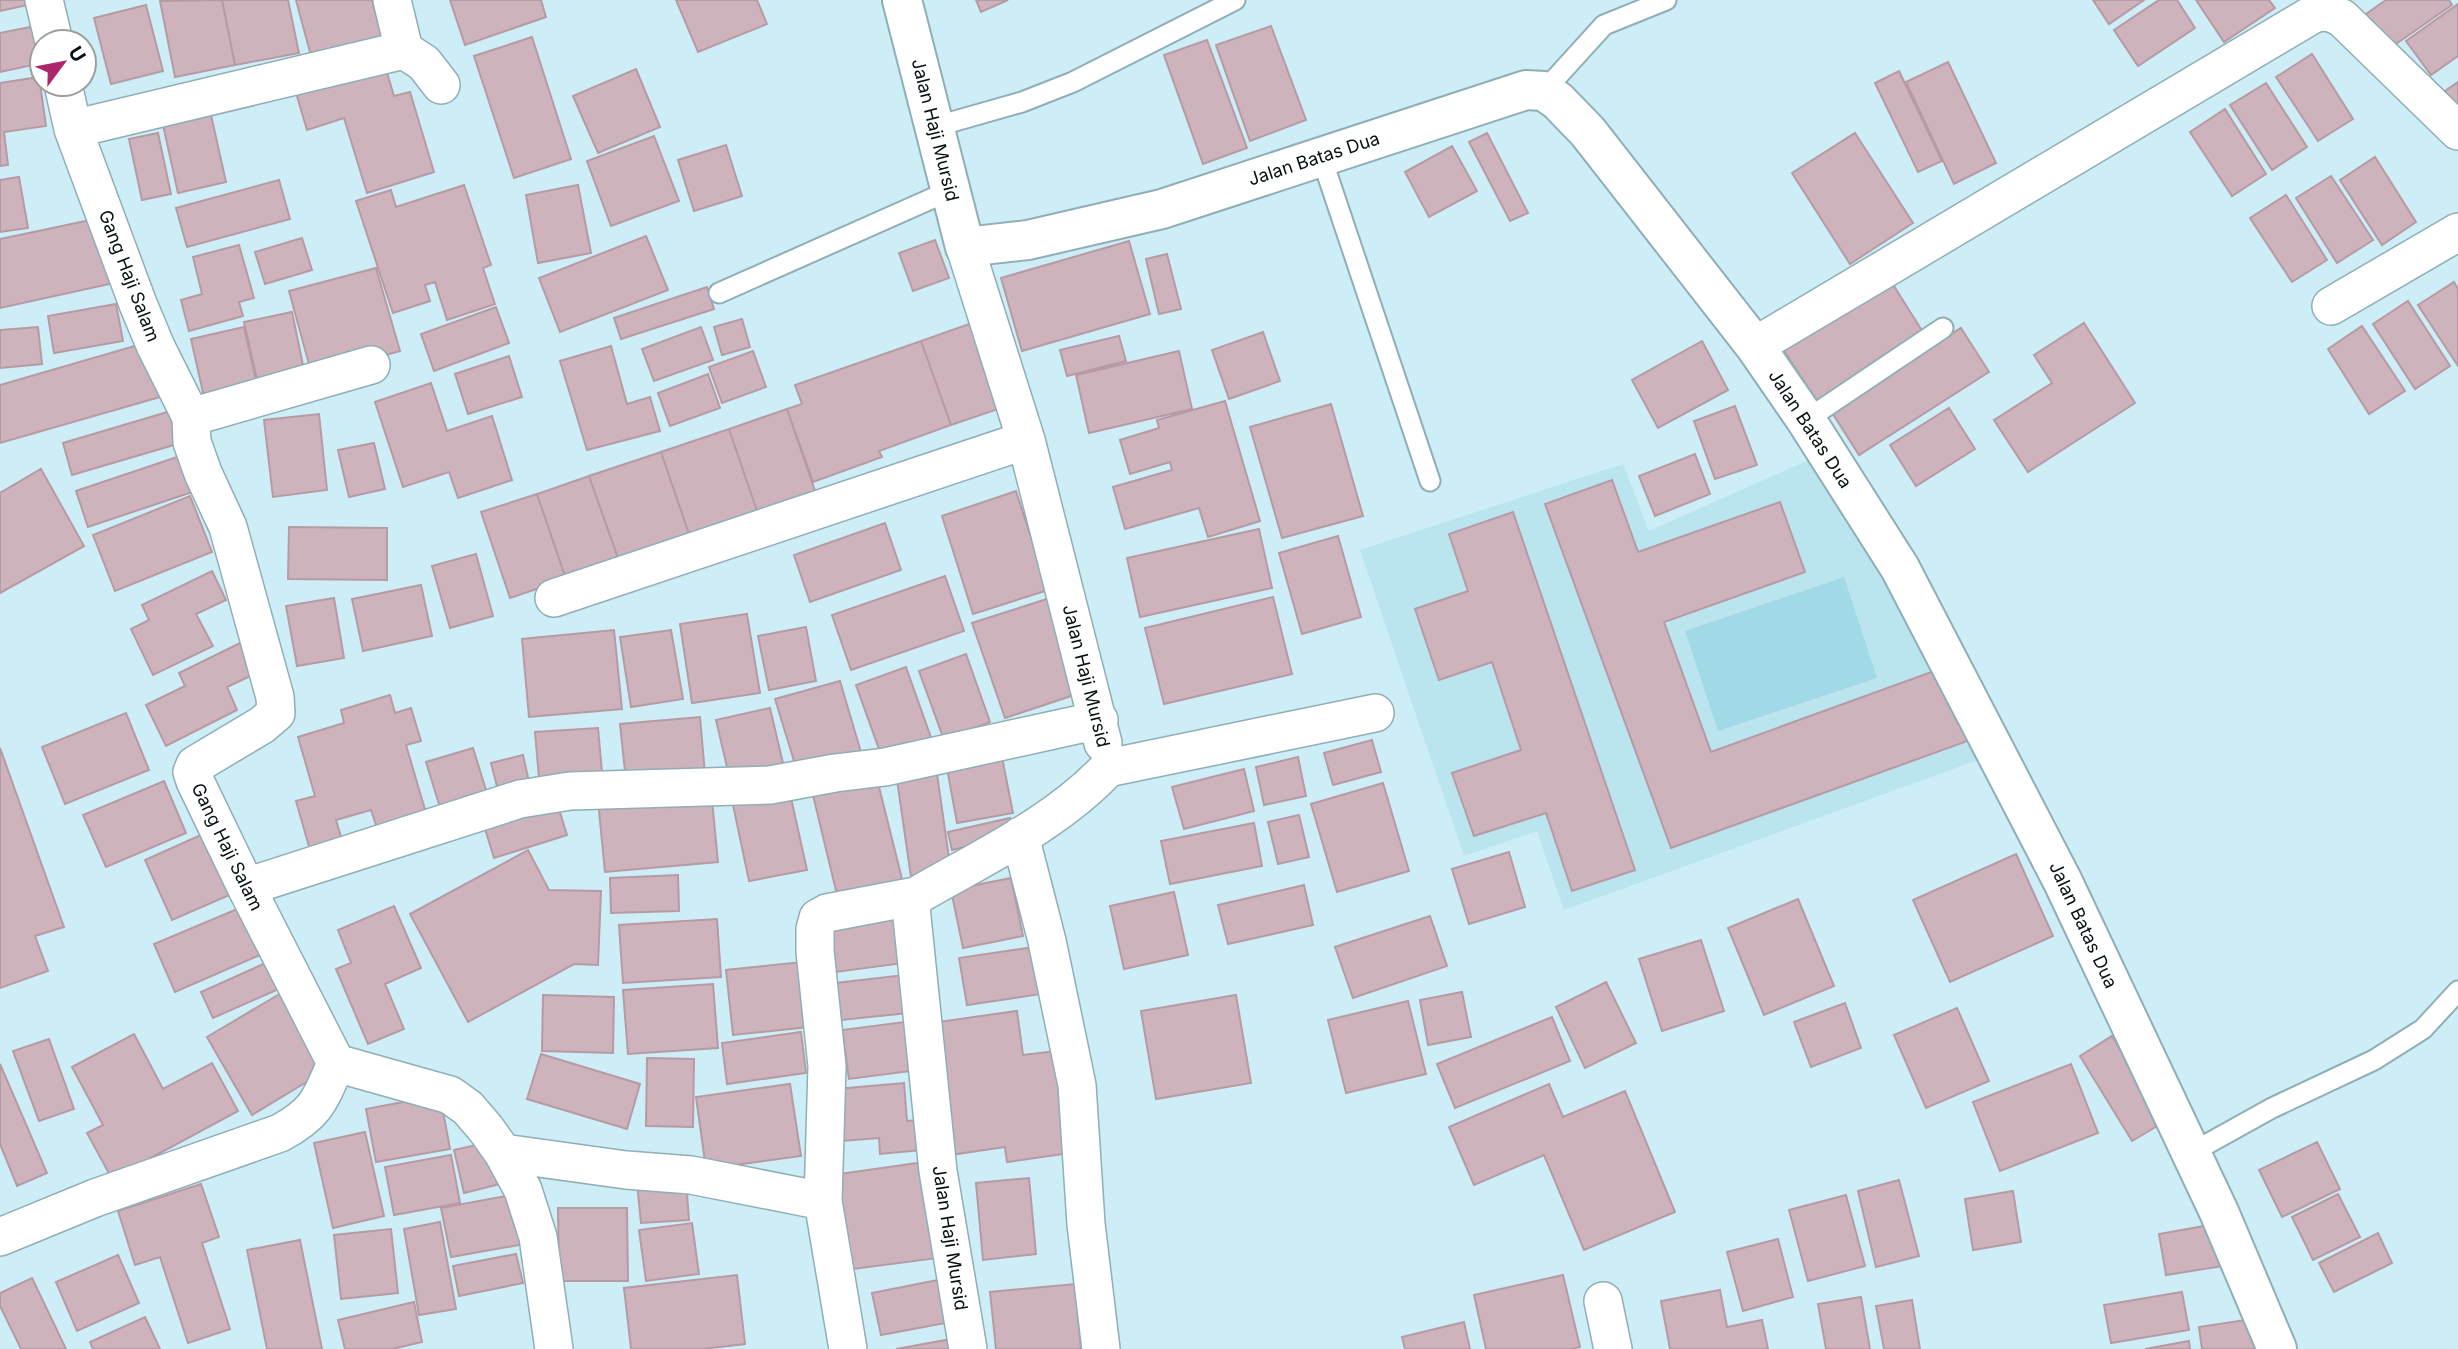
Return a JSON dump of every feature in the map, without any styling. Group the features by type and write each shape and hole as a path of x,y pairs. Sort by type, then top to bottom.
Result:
{"street":[{"path":"44,0 51,28"},
{"path":"392,0 404,50 424,63 441,85"},
{"name":"Jalan Haji Mursid","path":"902,0 965,247 1026,440 1099,720 1108,768 1087,789 1020,836 916,895 911,907 938,1171 968,1349"},
{"path":"1755,346 2315,13 2329,12 2342,18 2458,131"},
{"path":"73,129 404,50"},
{"name":"Jalan Batas Dua","path":"965,247 1028,240 1162,209 1526,90 1544,91 1558,101 1588,132 1755,346 1806,420 1900,568 2063,882 2219,1212 2277,1349"},
{"name":"Gang Haji Salam","path":"66,98 73,129 151,336 191,417 192,442 228,527 275,697 275,713 262,725 195,765 192,772 246,887 337,1063"},
{"path":"2331,306 2458,232"},
{"path":"191,417 371,365"},
{"path":"554,598 1026,440"},
{"path":"1108,768 1375,713"},
{"path":"246,887 520,799 570,791 770,785 885,766 1099,720"},
{"path":"1020,836 1047,941 1077,1085 1086,1224 1101,1349"},
{"path":"848,1349 823,1201 827,1066 815,929 818,918 827,913 916,895"},
{"path":"0,1237 95,1198 280,1133 302,1120 318,1104 337,1063 450,1095 468,1108 503,1153 523,1190 538,1237 554,1349"},
{"path":"503,1153 626,1170 691,1175 823,1201"},
{"path":"1603,1301 1613,1349"}],"lane":[{"path":"934,127 1022,102 1073,82 1236,0"},
{"path":"1544,91 1604,25 1666,0"},
{"path":"1321,156 1430,481"},
{"path":"719,293 951,190"},
{"path":"1806,420 1942,328"},
{"path":"2191,1153 2272,1108 2374,1060 2423,1029 2458,991"}],"shaded area":[{"path":"1818,456 1989,756 1564,910 1537,831 1464,856 1360,550 1623,464 1649,531"},
{"path":"1844,577 1877,678 1718,731 1685,631"}],"building":[{"path":"0,0 36,0 37,3 0,11"},
{"path":"222,0 288,0 299,53 235,65"},
{"path":"222,0 235,65 175,77 160,1"},
{"path":"296,0 372,0 382,38 311,56"},
{"path":"450,0 541,0 546,17 465,45"},
{"path":"676,0 757,0 767,24 698,52"},
{"path":"976,0 1008,0 981,12"},
{"path":"2093,0 2144,0 2109,24"},
{"path":"2159,0 2177,0 2195,28 2138,66 2114,30"},
{"path":"2196,0 2269,0 2275,8 2224,42"},
{"path":"2386,0 2449,0 2452,5 2390,48 2366,14"},
{"path":"2458,4 2458,56 2431,75 2406,41"},
{"path":"146,5 163,71 111,84 94,18"},
{"path":"45,24 45,28 28,28 28,66 0,72 0,33"},
{"path":"1271,26 1306,120 1250,141 1216,45"},
{"path":"532,37 571,159 514,178 474,56"},
{"path":"1207,40 1247,148 1203,164 1164,55"},
{"path":"2312,54 2353,119 2318,141 2276,77"},
{"path":"383,59 394,96 410,92 434,172 367,193 344,118 307,130 294,86"},
{"path":"1948,62 1996,163 1954,184 1906,82"},
{"path":"636,69 660,127 598,153 573,96"},
{"path":"1899,71 1942,161 1918,172 1875,83"},
{"path":"28,79 28,98 42,98 46,126 4,132 8,165 0,166 0,83"},
{"path":"2458,82 2458,110 2445,91"},
{"path":"2266,83 2307,147 2272,170 2230,105"},
{"path":"2225,109 2266,174 2232,196 2190,132"},
{"path":"211,115 226,182 178,193 163,125"},
{"path":"158,133 171,194 142,200 129,139"},
{"path":"1487,133 1528,213 1510,221 1469,142"},
{"path":"1855,133 1913,223 1850,264 1792,173"},
{"path":"654,136 679,201 611,226 587,161"},
{"path":"726,145 742,196 694,211 678,160"},
{"path":"1452,146 1477,191 1429,217 1405,172"},
{"path":"2375,157 2416,222 2382,245 2340,180"},
{"path":"2331,176 2373,240 2337,263 2296,198"},
{"path":"19,177 28,228 0,232 0,180"},
{"path":"279,180 290,219 187,247 176,208"},
{"path":"464,185 491,265 483,268 495,304 447,320 435,282 425,285 430,301 393,313 356,201 391,190 396,207"},
{"path":"578,185 591,253 538,263 526,195"},
{"path":"2286,195 2327,260 2292,282 2250,218"},
{"path":"100,218 114,283 0,308 0,239"},
{"path":"646,236 668,290 560,332 539,278"},
{"path":"302,238 312,270 265,284 255,252"},
{"path":"935,240 949,278 913,291 899,253"},
{"path":"1129,241 1150,314 1022,351 1001,278"},
{"path":"239,245 254,298 239,302 243,316 189,331 181,300 202,294 193,257"},
{"path":"1167,254 1181,309 1159,314 1146,259"},
{"path":"376,268 400,351 312,375 289,291"},
{"path":"1889,278 1924,334 1817,402 1781,346"},
{"path":"2454,282 2458,289 2458,366 2418,305"},
{"path":"707,287 714,309 621,339 614,318"},
{"path":"2408,301 2450,366 2415,389 2373,324"},
{"path":"116,304 123,341 54,353 48,316"},
{"path":"496,307 509,343 434,371 421,334"},
{"path":"292,312 304,370 257,380 244,322"},
{"path":"742,319 750,347 722,355 714,327"},
{"path":"983,319 1013,404 951,425 921,341"},
{"path":"2084,323 2135,403 2028,472 1994,420 2052,383 2034,355"},
{"path":"2362,326 2405,391 2369,414 2328,349"},
{"path":"38,327 42,364 0,368 0,330"},
{"path":"244,327 257,385 204,397 191,339"},
{"path":"701,327 713,360 654,381 642,349"},
{"path":"1961,328 1989,372 1859,455 1831,411"},
{"path":"1263,332 1280,381 1229,399 1212,350"},
{"path":"1119,336 1126,361 1067,376 1060,350"},
{"path":"921,341 951,425 879,451 882,457 813,482 787,409 802,404 795,385"},
{"path":"1702,341 1728,390 1658,428 1632,380"},
{"path":"145,343 160,397 0,443 0,385"},
{"path":"611,346 627,404 650,397 660,431 587,450 560,361"},
{"path":"753,351 766,387 722,403 709,367"},
{"path":"1179,351 1192,409 1089,433 1076,375"},
{"path":"509,356 522,397 468,414 455,374"},
{"path":"708,374 720,408 670,426 658,393"},
{"path":"431,383 447,431 492,416 512,480 458,498 449,472 403,487 375,402"},
{"path":"1225,401 1260,521 1208,537 1199,508 1125,529 1113,487 1172,470 1170,462 1130,474 1120,440 1159,428 1157,420"},
{"path":"1331,404 1363,516 1282,538 1250,427"},
{"path":"1735,406 1757,465 1715,479 1694,421"},
{"path":"1949,408 1975,449 1916,486 1890,445"},
{"path":"787,409 816,494 758,514 729,429"},
{"path":"174,410 184,442 72,475 63,443"},
{"path":"319,414 327,490 273,497 264,420"},
{"path":"729,429 758,514 690,537 661,452"},
{"path":"374,443 385,489 349,497 338,450"},
{"path":"661,452 690,537 619,561 589,476"},
{"path":"186,454 198,490 88,527 76,491"},
{"path":"1695,454 1710,494 1655,516 1639,476"},
{"path":"41,469 84,546 0,593 0,493"},
{"path":"589,476 619,561 566,579 537,494"},
{"path":"1612,480 1638,552 1780,502 1805,572 1664,622 1711,752 1948,666 1973,739 1671,848 1545,504"},
{"path":"1016,491 1048,590 973,614 942,516"},
{"path":"537,494 566,579 510,598 481,512"},
{"path":"190,496 212,552 115,591 93,535"},
{"path":"1513,512 1635,870 1572,891 1546,813 1474,836 1452,773 1521,750 1492,662 1439,680 1415,609 1468,591 1449,534"},
{"path":"885,523 901,570 810,602 794,555"},
{"path":"289,527 387,528 387,580 288,579"},
{"path":"1259,529 1272,588 1140,617 1127,558"},
{"path":"1338,536 1361,617 1302,634 1279,553"},
{"path":"476,554 493,616 450,628 432,566"},
{"path":"212,571 226,600 196,614 213,646 153,675 131,629 149,620 142,605"},
{"path":"945,576 964,631 851,670 832,615"},
{"path":"421,585 432,636 363,651 352,599"},
{"path":"1056,596 1089,690 1005,718 972,623"},
{"path":"1273,597 1292,674 1164,704 1145,628"},
{"path":"334,598 344,658 297,666 286,606"},
{"path":"747,614 760,693 692,703 680,624"},
{"path":"806,627 816,681 769,690 758,636"},
{"path":"614,630 622,709 529,717 522,639"},
{"path":"671,630 683,699 631,707 620,637"},
{"path":"244,641 259,672 227,687 237,710 166,746 146,705 185,686 179,673"},
{"path":"966,654 990,722 944,740 919,671"},
{"path":"906,667 934,746 884,763 856,685"},
{"path":"840,681 863,759 799,777 775,699"},
{"path":"390,695 395,713 411,708 421,741 406,745 426,813 377,828 371,810 336,820 342,840 310,850 296,801 315,796 298,737 344,723 341,710"},
{"path":"770,708 785,772 731,784 716,720"},
{"path":"126,713 149,770 65,804 42,747"},
{"path":"700,717 705,774 626,781 620,724"},
{"path":"598,728 602,772 539,778 535,732"},
{"path":"1372,740 1381,772 1333,785 1324,753"},
{"path":"1000,747 1013,813 957,823 945,757"},
{"path":"0,748 64,927 35,936 48,971 0,988"},
{"path":"473,748 490,803 443,817 426,762"},
{"path":"523,755 531,791 500,798 491,763"},
{"path":"1298,757 1306,796 1264,805 1256,767"},
{"path":"1244,769 1254,811 1184,829 1172,787"},
{"path":"875,771 905,891 840,907 811,787"},
{"path":"937,774 951,872 911,877 897,780"},
{"path":"164,781 186,833 106,867 83,815"},
{"path":"1383,783 1409,871 1337,892 1311,804"},
{"path":"789,789 807,870 749,881 732,800"},
{"path":"711,790 718,862 605,872 598,801"},
{"path":"555,796 567,835 494,858 482,819"},
{"path":"1299,815 1309,857 1278,864 1268,822"},
{"path":"1010,818 1015,835 952,850 948,832"},
{"path":"1254,823 1262,866 1170,884 1161,841"},
{"path":"214,829 241,890 172,920 145,860"},
{"path":"528,850 549,890 601,891 598,965 574,964 468,1022 410,914"},
{"path":"1509,852 1525,907 1469,924 1452,869"},
{"path":"2016,854 2053,936 1950,982 1913,900"},
{"path":"678,875 679,911 611,913 610,878"},
{"path":"1011,878 1023,936 963,948 951,890"},
{"path":"1304,885 1313,925 1228,944 1218,905"},
{"path":"1174,892 1188,955 1124,969 1110,906"},
{"path":"1798,899 1834,986 1764,1015 1728,928"},
{"path":"249,904 269,951 175,992 154,944"},
{"path":"394,906 421,968 385,984 404,1029 368,1044 336,969 351,963 338,930"},
{"path":"897,912 904,963 828,973 822,921"},
{"path":"1430,916 1447,966 1353,998 1335,947"},
{"path":"717,919 721,977 623,983 619,925"},
{"path":"1701,940 1724,1011 1662,1031 1639,959"},
{"path":"1034,947 1041,994 967,1005 959,958"},
{"path":"270,961 281,988 213,1018 201,992"},
{"path":"811,961 818,1026 733,1035 726,970"},
{"path":"913,974 917,1012 832,1021 827,984"},
{"path":"1606,982 1636,1043 1585,1068 1556,1007"},
{"path":"713,984 718,1048 628,1054 623,990"},
{"path":"283,992 328,1069 252,1115 207,1037"},
{"path":"1462,992 1471,1037 1428,1045 1420,1000"},
{"path":"543,995 614,997 613,1053 542,1051"},
{"path":"1236,995 1251,1083 1156,1099 1141,1011"},
{"path":"1408,1001 1426,1074 1346,1093 1328,1020"},
{"path":"1845,1003 1861,1048 1811,1067 1794,1022"},
{"path":"1957,1008 1989,1081 1926,1108 1894,1035"},
{"path":"1017,1011 1023,1055 1056,1051 1071,1153 1007,1162 1005,1147 950,1155 931,1023"},
{"path":"1552,1017 1570,1061 1455,1108 1437,1064"},
{"path":"904,1022 911,1071 849,1079 842,1030"},
{"path":"801,1032 806,1073 727,1084 722,1043"},
{"path":"134,1034 163,1089 212,1063 238,1111 112,1179 87,1133 103,1125 72,1067"},
{"path":"2112,1036 2164,1122 2132,1141 2080,1056"},
{"path":"49,1039 74,1109 39,1121 13,1051"},
{"path":"541,1054 640,1084 627,1129 527,1099"},
{"path":"647,1058 694,1059 693,1127 646,1126"},
{"path":"0,1064 47,1173 17,1186 0,1144"},
{"path":"2071,1064 2098,1133 2000,1171 1973,1102"},
{"path":"904,1083 907,1121 930,1119 932,1149 880,1154 879,1138 842,1141 836,1089"},
{"path":"790,1084 801,1156 706,1169 696,1097"},
{"path":"1549,1084 1563,1117 1625,1091 1675,1212 1584,1250 1544,1155 1474,1185 1449,1127"},
{"path":"440,1095 450,1149 376,1162 366,1109"},
{"path":"365,1132 384,1216 333,1228 314,1143"},
{"path":"490,1142 500,1184 464,1193 454,1150"},
{"path":"2317,1142 2340,1189 2282,1217 2259,1170"},
{"path":"451,1155 460,1203 394,1215 385,1167"},
{"path":"932,1161 945,1257 846,1270 832,1175"},
{"path":"1029,1178 1036,1254 983,1260 976,1183"},
{"path":"686,1180 689,1220 641,1223 637,1183"},
{"path":"1899,1180 1919,1256 1876,1267 1858,1191"},
{"path":"201,1184 219,1237 202,1243 230,1329 188,1343 160,1257 135,1265 118,1211"},
{"path":"2013,1191 2021,1242 1973,1250 1965,1199"},
{"path":"522,1193 530,1243 451,1257 441,1208"},
{"path":"2338,1194 2360,1237 2313,1260 2292,1217"},
{"path":"1846,1195 1865,1266 1808,1281 1789,1210"},
{"path":"558,1208 627,1208 628,1281 559,1281"},
{"path":"440,1222 456,1309 419,1315 404,1229"},
{"path":"692,1223 699,1274 646,1281 639,1230"},
{"path":"2215,1224 2223,1266 2166,1275 2159,1234"},
{"path":"391,1229 398,1293 341,1299 334,1235"},
{"path":"2378,1233 2392,1263 2334,1292 2319,1263"},
{"path":"1778,1239 1793,1297 1743,1311 1727,1252"},
{"path":"300,1240 322,1349 267,1349 247,1250"},
{"path":"516,1254 523,1283 459,1296 453,1266"},
{"path":"118,1255 139,1303 77,1331 56,1282"},
{"path":"737,1275 745,1344 702,1349 631,1349 624,1288"},
{"path":"1563,1275 1580,1347 1486,1349 1474,1295"},
{"path":"32,1278 66,1349 21,1349 0,1306 0,1293"},
{"path":"948,1278 956,1321 881,1335 872,1293"},
{"path":"1075,1284 1081,1349 996,1349 990,1292"},
{"path":"1720,1290 1727,1327 1762,1320 1768,1349 1670,1349 1661,1301"},
{"path":"2182,1292 2189,1330 2111,1343 2104,1305"},
{"path":"1861,1297 1870,1349 1826,1349 1818,1304"},
{"path":"1912,1300 1920,1349 1884,1349 1876,1306"},
{"path":"414,1302 422,1342 392,1349 345,1349 338,1320"},
{"path":"145,1317 160,1349 93,1349 90,1342"},
{"path":"2259,1318 2264,1349 2202,1349 2199,1327"},
{"path":"1464,1322 1470,1349 1405,1349 1402,1337"},
{"path":"962,1337 964,1349 896,1349"},
{"path":"2189,1341 2190,1349 2145,1349"}]}
